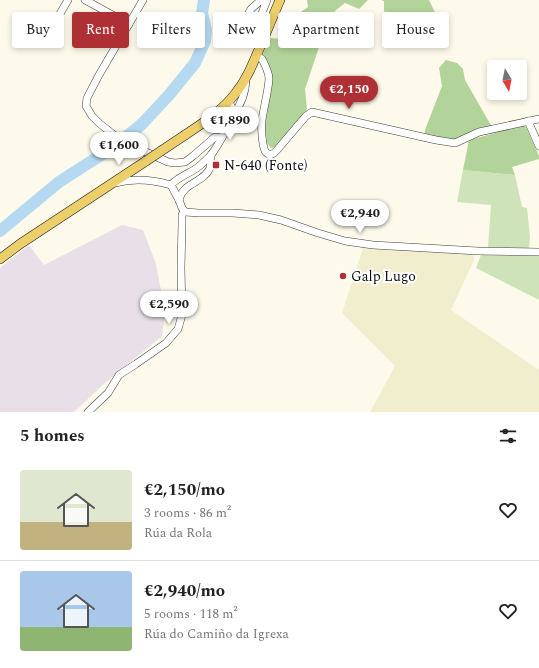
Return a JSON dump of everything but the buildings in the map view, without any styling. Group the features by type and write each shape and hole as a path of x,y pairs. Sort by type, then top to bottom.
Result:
{"main road":[{"path":"270,23 280,0"},
{"path":"0,259 20,244 186,135 228,102 235,95 246,78 259,48"}],"street":[{"path":"61,12 68,0"},
{"path":"85,0 107,12"},
{"path":"129,24 143,0"},
{"path":"249,12 260,1 266,1 262,12"},
{"path":"115,48 87,98 86,106 92,116 99,123 126,143 168,162 185,162 215,137 222,137"},
{"path":"256,56 263,60 269,79 262,127 263,146 267,154 270,155 277,150 306,116 312,112 455,143 479,132 539,119"},
{"path":"172,187 175,181 196,168 211,155 242,99 246,86 246,78"},
{"path":"228,102 232,107 232,117"},
{"path":"528,122 539,146"},
{"path":"103,189 129,180 152,181 177,189 187,186 203,176 208,170 211,155"},
{"path":"179,200 181,194 187,186"},
{"path":"88,412 108,393 119,375 166,343 178,329 182,314 182,215 184,211 172,187"},
{"path":"184,211 193,213 260,215 281,220 344,241 373,245 478,251 539,252"}],"shaded area":[{"path":"122,225 143,230 156,264 165,312 162,336 105,383 74,412 0,412 0,268 29,245 44,265"},
{"path":"363,248 473,253 474,260 451,310 539,370 539,412 370,412 395,366 342,313"}],"green space":[{"path":"307,0 368,0 359,9 345,3 334,12 301,12 308,7"},
{"path":"381,0 429,0 435,12 385,12 384,1"},
{"path":"270,38 278,39 278,48 319,48 305,89 307,110 279,146 271,148 267,143 264,117 270,74 262,56 266,48 270,48"},
{"path":"446,60 457,63 463,69 465,80 492,127 455,141 425,134 425,130 442,86 439,68"},
{"path":"525,125 539,159 512,167 515,175 463,170 469,140"},
{"path":"463,170 515,175 522,207 527,208 530,237 529,249 488,247 491,205 457,202"},
{"path":"481,255 539,256 539,300 476,268"}],"waterway":[{"path":"0,231 59,182 115,146 142,124 169,95 195,63 205,41 206,30 202,13 204,0"}],"place":[{"name":"N-640 (Fonte)","path":"216,165"},
{"name":"Galp Lugo","path":"343,276"}]}
